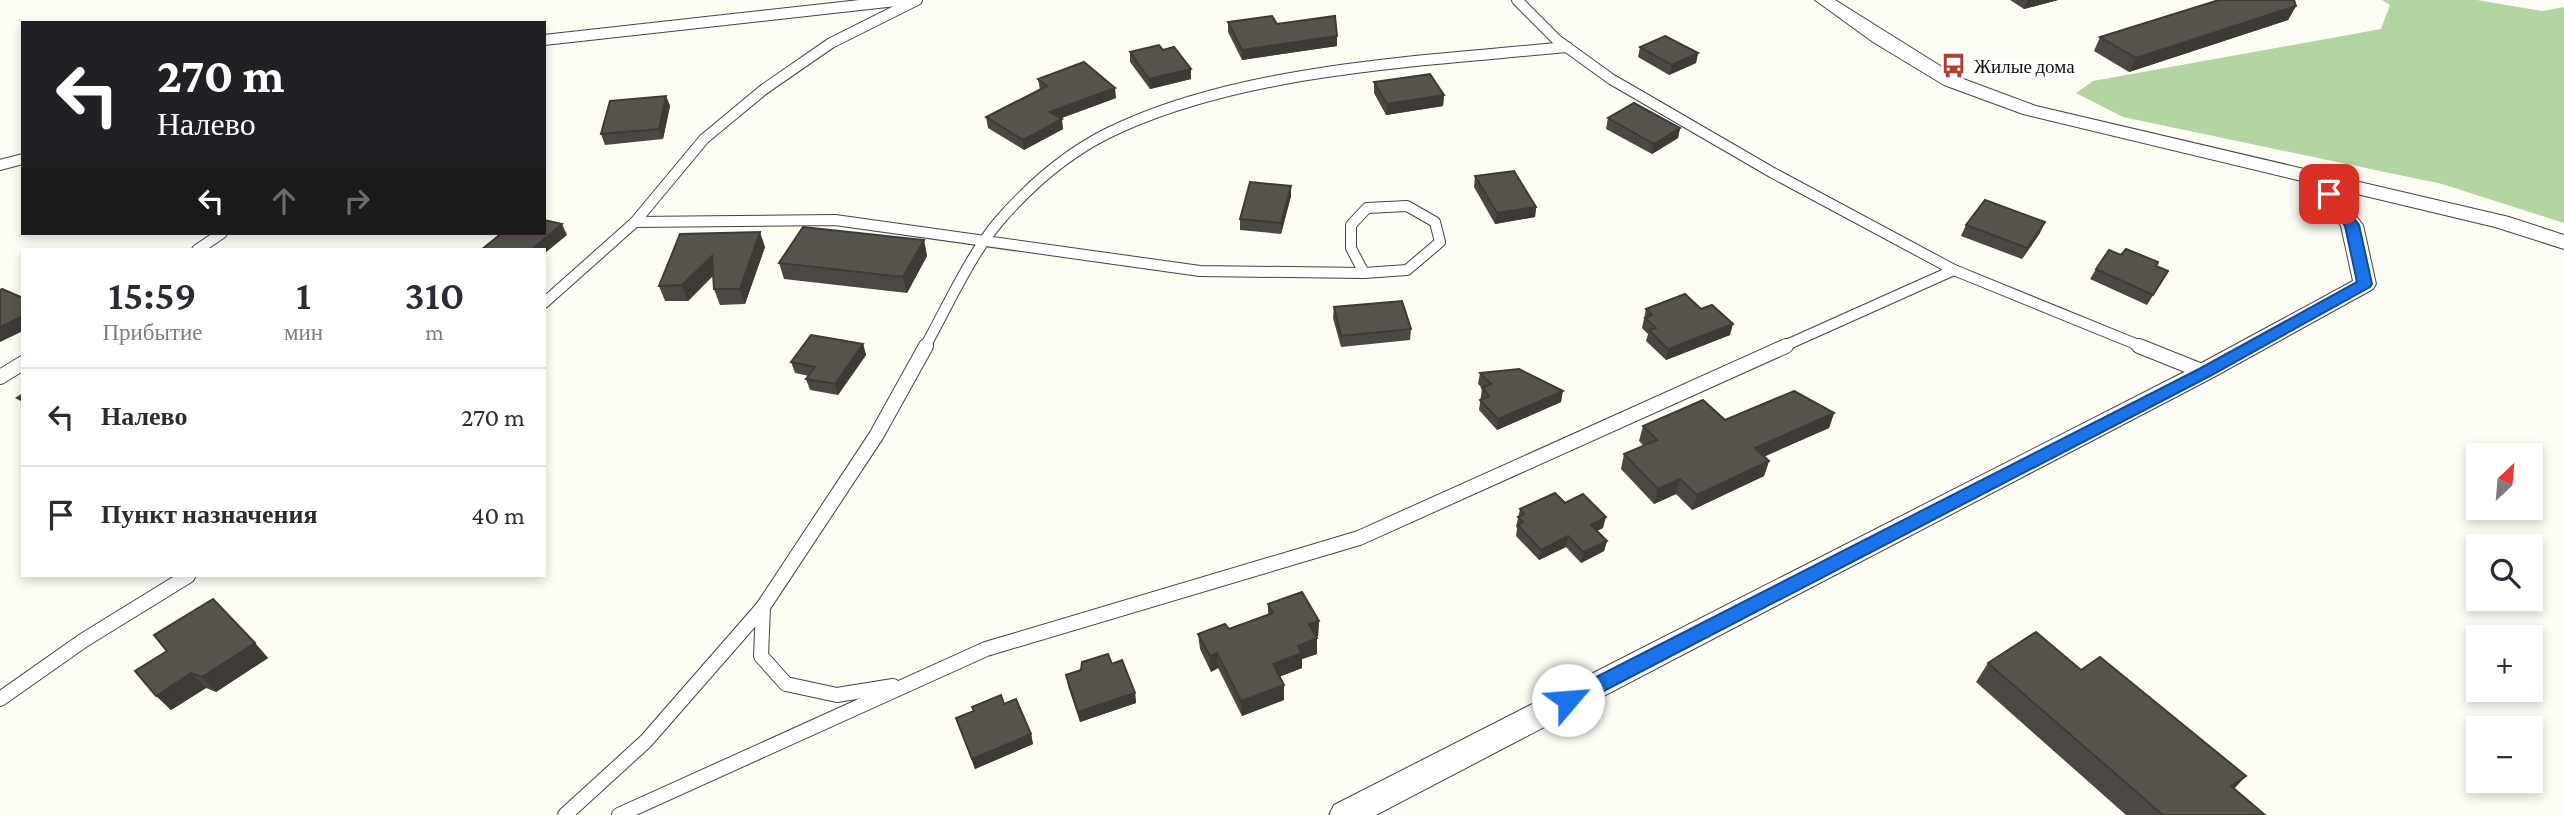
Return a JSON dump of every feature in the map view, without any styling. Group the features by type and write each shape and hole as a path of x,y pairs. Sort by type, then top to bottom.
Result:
{"street":[{"path":"1824,0 1879,38 1951,80 2030,110 2501,222 2564,242"},
{"path":"1347,815 2204,372 2365,284 2352,225 2317,178"}],"lane":[{"path":"546,40 905,0"},
{"path":"546,301 635,222 704,139 762,90 831,43 917,0"},
{"path":"1517,0 1567,47 1611,79 1762,166 1954,270 2204,372"},
{"path":"565,815 646,741 763,607 876,436 961,282 999,221 1058,164 1120,127 1204,97 1351,68 1567,47"},
{"path":"0,165 21,160"},
{"path":"635,222 835,220 988,239 1200,271 1364,273 1407,270 1440,242 1435,222 1407,206 1367,208 1351,225 1351,248 1364,273"},
{"path":"200,248 219,235"},
{"path":"619,815 986,649 1359,538 1954,270"},
{"path":"0,377 21,364"},
{"path":"0,699 84,640 186,577"},
{"path":"763,607 761,656 786,684 836,695 912,682"}],"green space":[{"path":"2382,0 2477,0 2542,11 2564,7 2564,223 2442,184 2123,117 2076,93 2093,81 2381,29 2390,5"}],"building":[{"path":"2219,0 2294,0 2296,6 2136,58 2100,37"},
{"path":"1272,16 1277,24 1335,16 1337,36 1242,50 1228,22"},
{"path":"1665,36 1698,53 1672,65 1640,47"},
{"path":"1159,45 1163,50 1174,47 1191,69 1149,79 1130,52"},
{"path":"1084,62 1115,88 1050,112 1062,119 1023,140 986,117 1047,86 1038,79"},
{"path":"1430,74 1444,95 1387,104 1374,82"},
{"path":"666,96 659,129 601,134 610,101"},
{"path":"1634,103 1680,128 1654,144 1608,118"},
{"path":"1514,171 1536,207 1497,213 1475,176"},
{"path":"1250,182 1291,186 1281,223 1240,219"},
{"path":"1985,200 2045,222 2027,248 1966,225"},
{"path":"546,220 562,224 533,248 483,248 500,235 546,235"},
{"path":"803,227 924,240 903,277 779,263"},
{"path":"760,232 740,289 714,289 712,256 682,285 659,286 680,234"},
{"path":"2126,249 2158,262 2156,266 2168,271 2153,295 2096,269 2109,250 2121,255"},
{"path":"0,290 21,297 21,317 0,327"},
{"path":"1685,294 1701,309 1712,305 1733,324 1668,349 1649,330 1656,328 1645,318 1652,315 1646,309"},
{"path":"1402,301 1411,329 1341,336 1334,307"},
{"path":"811,335 863,344 835,384 806,379 815,367 791,362"},
{"path":"1519,369 1563,391 1498,419 1480,400 1489,396 1482,388 1491,384 1480,373"},
{"path":"1794,391 1834,413 1755,448 1769,461 1697,495 1680,479 1658,489 1624,454 1657,440 1643,426 1703,400 1725,420"},
{"path":"1555,493 1565,503 1583,494 1606,517 1591,525 1607,541 1583,552 1568,536 1541,550 1518,525 1523,522 1518,517 1524,514 1520,509"},
{"path":"1302,592 1319,621 1309,624 1317,638 1298,646 1302,653 1273,664 1284,685 1241,701 1217,653 1210,656 1198,634 1225,624 1229,629 1273,613 1268,604"},
{"path":"213,599 255,643 202,677 191,673 156,696 135,671 167,651 154,635"},
{"path":"2036,632 2081,670 2100,657 2246,776 2231,786 2265,815 2163,815 1988,663"},
{"path":"1108,654 1112,664 1122,660 1135,693 1078,712 1066,675 1081,670 1082,662"},
{"path":"1001,695 1004,704 1016,699 1031,734 972,759 956,718 974,711 972,707"}],"place":[{"name":"Жилые дома","path":"1954,66"}],"route":[{"path":"1568,700 2204,372 2365,284 2352,225 2329,194"}]}
